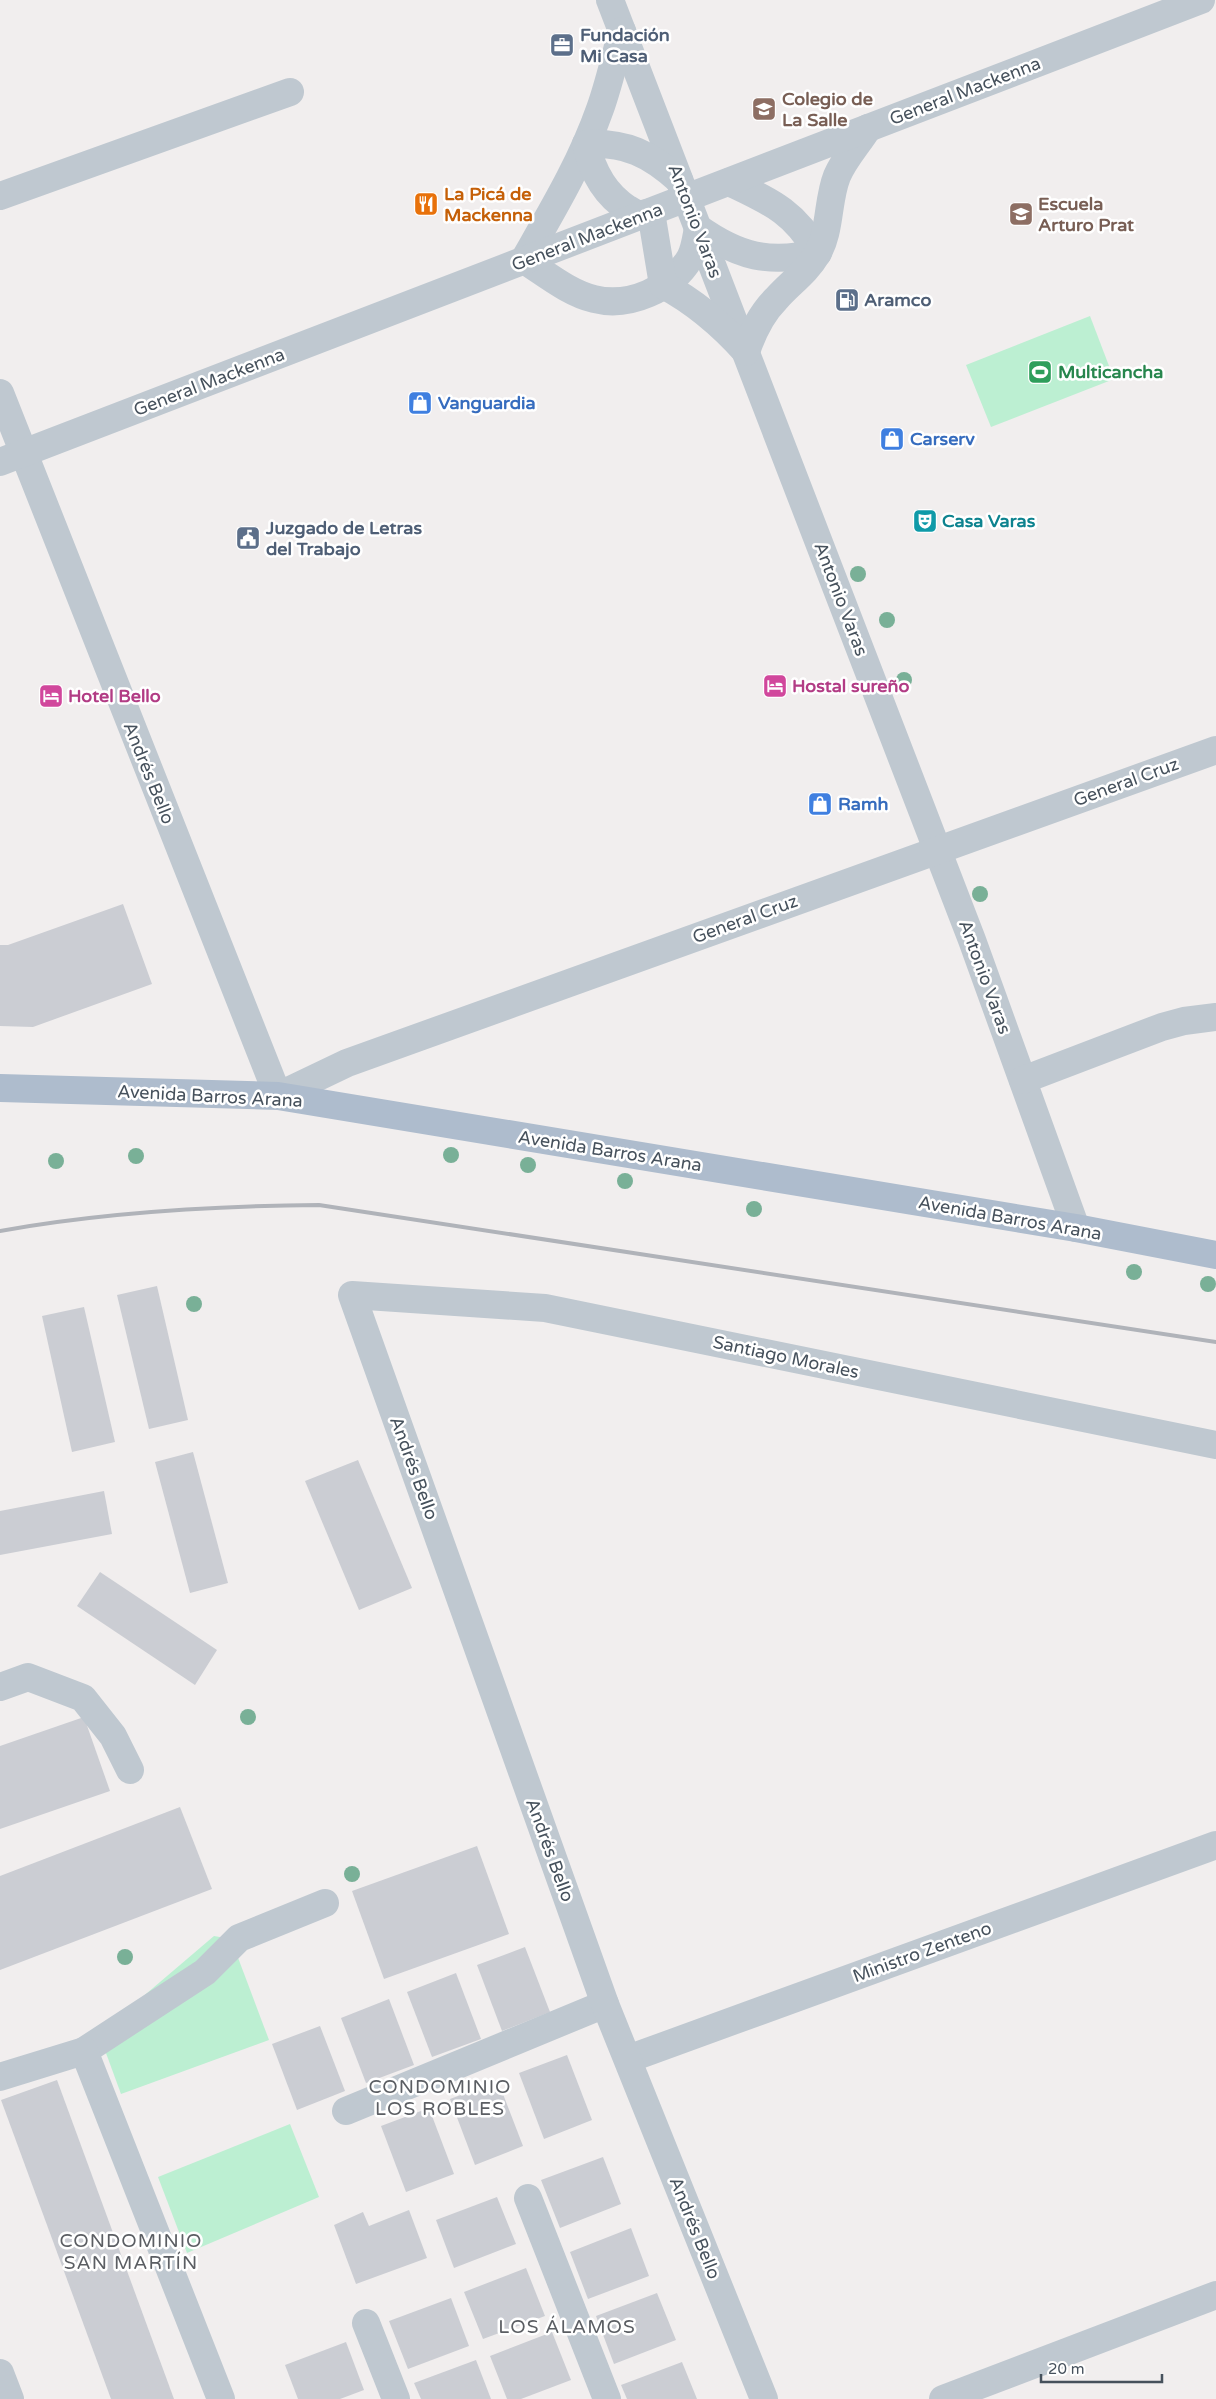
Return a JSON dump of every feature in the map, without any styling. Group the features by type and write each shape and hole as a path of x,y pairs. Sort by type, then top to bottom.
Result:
{"main road":[{"name":"Avenida Barros Arana","path":"0,1088 278,1096 1076,1228 1216,1255"}],"street":[{"name":"Antonio Varas","path":"610,0 972,940 1076,1228"},
{"name":"General Mackenna","path":"12,458 651,212 683,189 729,182 1201,0"},
{"path":"622,31 601,108 573,175 524,260 579,293 608,302 641,297 663,285 681,270 690,257 698,228 720,244 743,254 768,259 793,258 818,253"},
{"path":"0,196 290,92"},
{"path":"746,352 752,332 763,313 777,297 794,284 818,253 824,236 827,214 837,176 868,128"},
{"path":"586,144 604,143 638,151 660,163 683,189"},
{"path":"586,144 590,163 598,179 610,194 638,214 651,212 663,285 700,308 724,328 746,352"},
{"path":"729,182 779,206 808,235 818,253"},
{"name":"Andrés Bello","path":"0,393 12,458 278,1096"},
{"name":"General Cruz","path":"278,1096 348,1062 1216,750"},
{"path":"1022,1080 1162,1027 1184,1021 1216,1017"},
{"name":"Andrés Bello","path":"352,1295 606,2004 764,2399"},
{"name":"Santiago Morales","path":"352,1295 546,1308 1216,1445"},
{"path":"0,1687 28,1677 83,1698 113,1736 130,1770"},
{"name":"Ministro Zenteno","path":"628,2059 1216,1845"},
{"path":"0,2077 84,2051 205,1972 239,1938 326,1903"},
{"path":"346,2111 606,2004"},
{"path":"84,2051 221,2399"},
{"path":"528,2198 607,2399"},
{"path":"943,2399 1216,2295"},
{"path":"366,2323 396,2399"},
{"path":"0,2373 10,2399"}],"green space":[{"name":"Multicancha","path":"1090,316 1114,379 991,427 966,365"},
{"path":"214,1936 231,1939 269,2040 121,2094 99,2034"},
{"path":"290,2124 319,2197 187,2253 158,2177"}],"building":[{"path":"123,904 152,984 33,1027 0,1026 0,945 8,945"},
{"path":"157,1286 188,1420 149,1429 117,1295"},
{"path":"84,1307 115,1442 72,1452 42,1316"},
{"path":"193,1452 228,1583 190,1593 155,1462"},
{"path":"358,1460 412,1588 359,1610 305,1481"},
{"path":"104,1491 112,1534 0,1555 0,1511"},
{"path":"100,1572 217,1650 195,1685 77,1606"},
{"path":"84,1717 110,1791 0,1829 0,1746"},
{"path":"180,1807 212,1889 0,1970 0,1876"},
{"path":"477,1846 509,1934 384,1979 352,1891"},
{"path":"525,1947 550,2012 502,2031 477,1965"},
{"path":"456,1973 481,2039 432,2057 407,1992"},
{"path":"389,1999 414,2065 366,2083 341,2018"},
{"path":"320,2026 345,2091 297,2110 272,2044"},
{"path":"567,2055 592,2120 544,2139 519,2073"},
{"path":"57,2080 174,2399 111,2399 1,2100"},
{"path":"498,2081 523,2146 475,2165 450,2099"},
{"path":"429,2108 454,2174 406,2192 381,2126"},
{"path":"603,2157 621,2204 560,2228 541,2180"},
{"path":"497,2197 516,2244 454,2268 436,2220"},
{"path":"409,2210 427,2258 356,2284 334,2225 363,2212 369,2226"},
{"path":"631,2228 649,2276 588,2299 570,2252"},
{"path":"526,2268 545,2316 483,2339 464,2292"},
{"path":"657,2293 676,2340 614,2364 596,2316"},
{"path":"451,2298 469,2346 408,2369 389,2321"},
{"path":"552,2332 571,2380 521,2399 507,2399 490,2356"},
{"path":"346,2342 364,2390 340,2399 298,2399 285,2365"},
{"path":"476,2360 491,2399 421,2399 414,2383"},
{"path":"682,2362 697,2399 627,2399 621,2385"}],"railway":[{"path":"0,1231 40,1224 159,1211 319,1205 1216,1342"}],"place":[{"name":"Fundación Mi Casa","path":"562,45"},
{"name":"Colegio de La Salle","path":"764,109"},
{"name":"La Picá de Mackenna","path":"426,204"},
{"name":"Escuela Arturo Prat","path":"1021,214"},
{"name":"Aramco","path":"847,300"},
{"name":"Multicancha","path":"1040,372"},
{"name":"Vanguardia","path":"420,403"},
{"name":"Carserv","path":"892,439"},
{"name":"Casa Varas","path":"925,521"},
{"name":"Juzgado de Letras del Trabajo","path":"248,538"},
{"name":"Hostal sureño","path":"775,686"},
{"name":"Hotel Bello","path":"51,696"},
{"name":"Ramh","path":"820,804"}],"district":[{"name":"CONDOMINIO LOS ROBLES","path":"440,2098"},
{"name":"CONDOMINIO SAN MARTÍN","path":"131,2252"},
{"name":"LOS ÁLAMOS","path":"567,2327"}]}
